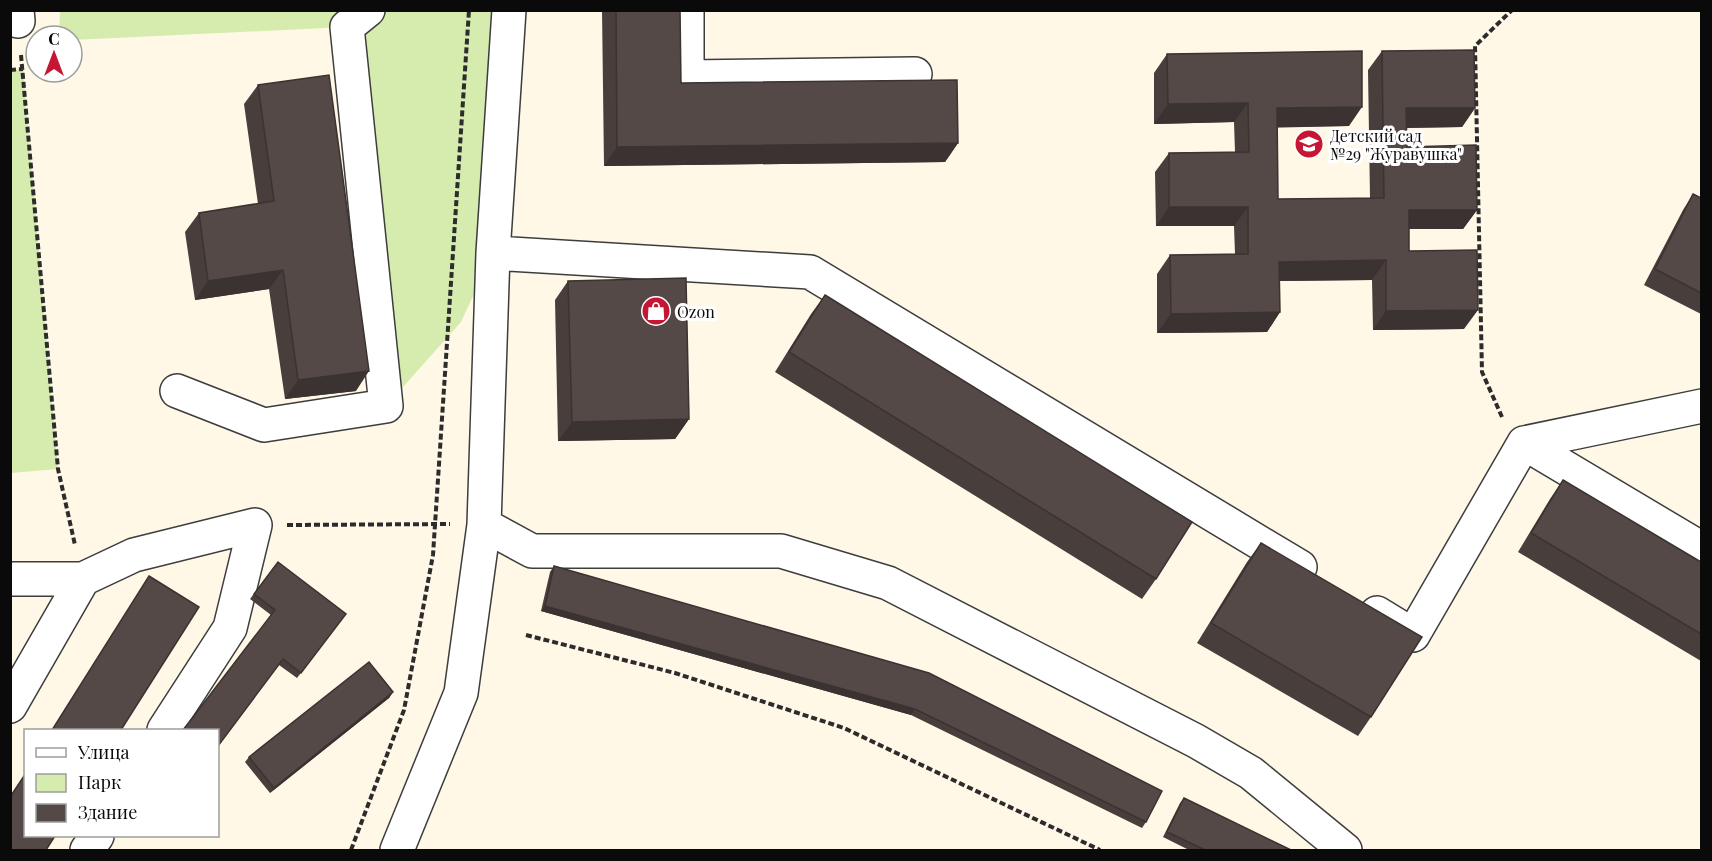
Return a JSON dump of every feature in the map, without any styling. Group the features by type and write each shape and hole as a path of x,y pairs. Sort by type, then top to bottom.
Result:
{"street":[{"path":"177,391 264,425 386,406 347,27 368,10"},
{"path":"397,850 461,693 484,525 493,253 508,10"},
{"path":"687,10 687,77 915,74"},
{"path":"493,253 810,272 1322,580"},
{"path":"1352,598 1413,635 1524,443 1701,405"},
{"path":"1524,443 1701,549"},
{"path":"10,579 83,579 134,555 255,525 231,628 165,729"},
{"path":"484,525 532,551 781,551 888,583 1196,741 1251,773 1345,850"},
{"path":"10,706 83,579"},
{"path":"87,850 96,837"}],"path":[{"path":"351,850 404,710 433,555 469,10"},
{"path":"1498,412 1482,372 1475,46 1512,10"},
{"path":"17,16 58,469 83,579"},
{"path":"10,70 23,69"},
{"path":"255,525 484,525"},
{"path":"526,635 675,673 844,728 1100,850"}],"green space":[{"path":"60,11 509,11 493,253 461,322 386,406 347,27 84,39 84,24 59,24"},
{"path":"23,69 58,469 11,473 10,70"}],"building":[{"path":"616,10 680,10 681,83 957,80 958,143 617,147"},
{"path":"1474,50 1475,108 1406,108 1407,147 1476,145 1477,210 1409,210 1409,251 1477,250 1478,310 1386,311 1386,260 1279,262 1280,312 1171,314 1170,255 1248,254 1248,207 1169,207 1169,153 1249,152 1248,103 1168,104 1167,54 1362,51 1362,107 1277,108 1278,199 1384,198 1382,51"},
{"path":"329,75 369,371 298,380 283,270 208,281 199,213 274,201 258,85"},
{"path":"1693,194 1701,198 1701,293 1655,269"},
{"path":"686,278 689,419 572,422 568,281"},
{"path":"825,295 1192,522 1156,579 789,352"},
{"path":"1563,480 1701,562 1701,634 1531,533"},
{"path":"1261,543 1422,637 1371,717 1211,623"},
{"path":"278,562 346,614 301,673 283,659 219,745 219,729 184,729 275,610 254,594"},
{"path":"554,566 929,673 1162,791 1146,822 915,709 545,606"},
{"path":"149,576 199,607 122,729 53,729"},
{"path":"369,662 393,692 274,788 249,757"},
{"path":"24,776 24,837 54,837 46,850 10,850 10,797"},
{"path":"1184,798 1291,850 1205,850 1167,832"}],"place":[{"name":"Детский сад №29 \"Журавушка\"","path":"1309,144"},
{"name":"Ozon","path":"656,311"}]}
